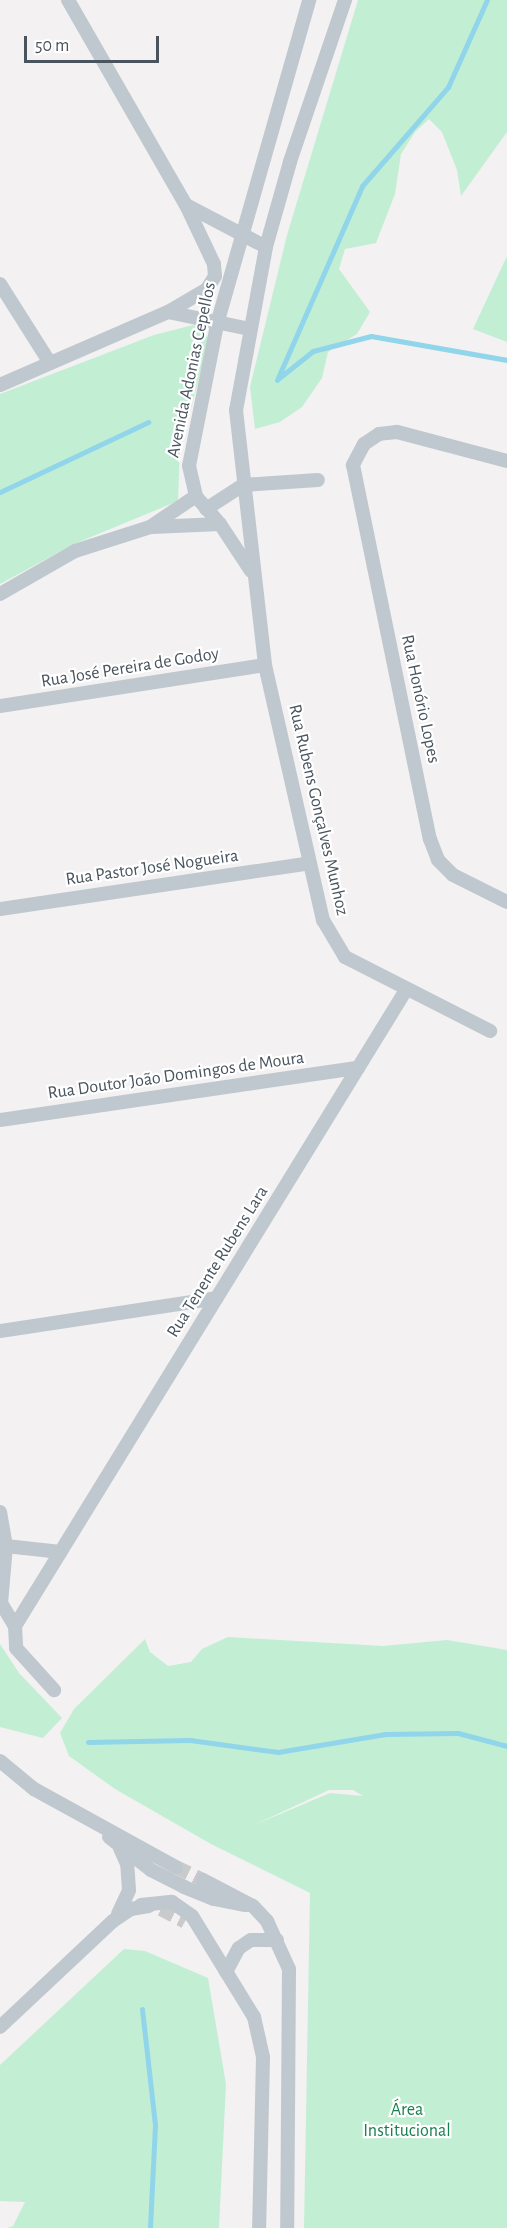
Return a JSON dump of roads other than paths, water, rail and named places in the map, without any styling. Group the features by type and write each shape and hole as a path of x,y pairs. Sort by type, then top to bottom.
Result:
{"street":[{"path":"0,385 168,312 207,289 215,276 214,264 186,205 68,0"},
{"path":"254,576 236,410 266,247 290,162 345,0"},
{"name":"Avenida Adonias Cepellos","path":"254,576 220,524 196,496 189,466 217,324 305,2"},
{"path":"186,205 266,247"},
{"path":"0,284 50,363"},
{"path":"168,312 217,324 250,329"},
{"name":"Rua Honório Lopes","path":"507,460 397,432 379,434 364,444 353,465 430,839 438,860 453,874 507,902"},
{"path":"206,509 243,485 318,480"},
{"path":"150,527 196,496"},
{"path":"0,594 75,551 150,527 220,524"},
{"name":"Rua Rubens Gonçalves Munhoz","path":"254,576 266,665 323,920 345,957 490,1031"},
{"name":"Rua José Pereira de Godoy","path":"0,706 266,665"},
{"name":"Rua Pastor José Nogueira","path":"0,909 310,863"},
{"name":"Rua Tenente Rubens Lara","path":"15,1626 406,990"},
{"name":"Rua Doutor João Domingos de Moura","path":"0,1120 358,1068"},
{"path":"0,1331 217,1298"},
{"path":"0,1512 6,1546 1,1603 15,1626 16,1648 54,1690"},
{"path":"6,1546 60,1552"},
{"path":"0,1761 34,1789 176,1867"},
{"path":"79,1812 150,1870 214,1899 253,1906"},
{"path":"113,1921 125,1903 129,1890 127,1863 119,1845"},
{"path":"203,1880 253,1906 277,1940 289,1981 287,2228"},
{"path":"0,2027 113,1921 136,1907 157,1900 178,1904 192,1916 202,1937 254,2017 263,2057 259,2228"},
{"path":"136,1907 161,1910"},
{"path":"184,1922 202,1937"},
{"path":"226,1972 240,1948 250,1940 277,1940"}],"waterway":[{"path":"277,380 362,186 448,87 487,0"},
{"path":"279,378 313,351 371,336 507,360"},
{"path":"0,492 148,422"},
{"path":"88,1742 190,1740 278,1752 385,1734 458,1733 507,1746"},
{"path":"142,2009 155,2125 150,2228"}],"tunnel":[{"path":"176,1867 203,1880"},
{"path":"161,1909 185,1922"}],"park label":[{"name":"Área Institucional","path":"407,2121"}]}
